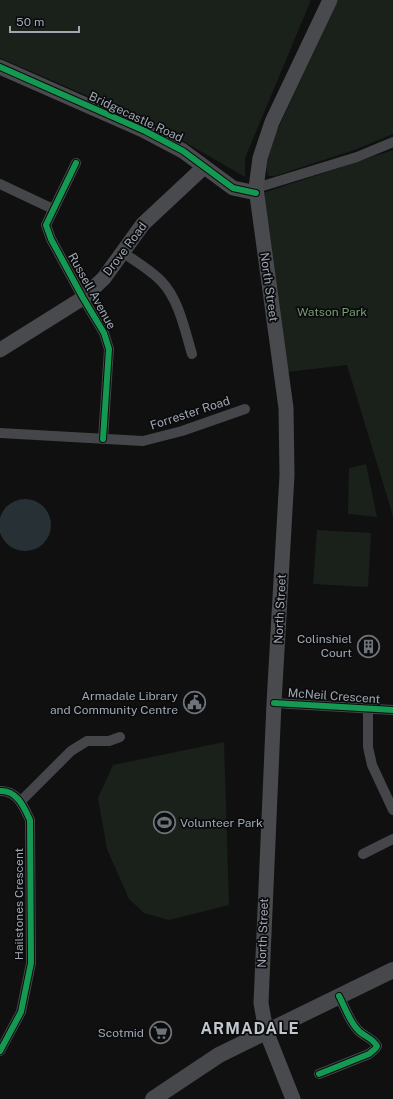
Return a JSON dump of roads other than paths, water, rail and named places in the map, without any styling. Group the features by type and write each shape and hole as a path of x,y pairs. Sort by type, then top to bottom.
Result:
{"main road":[{"name":"North Street","path":"293,1099 266,1031 261,1003 274,703 287,475 286,413 256,190 260,158 272,122 330,0"},
{"name":"Bridgecastle Road","path":"0,67 145,131 183,151 233,188 256,190"},
{"name":"Drove Road","path":"0,350 83,298 104,278 143,224 204,167"},
{"path":"153,1099 219,1055 393,970"}],"street":[{"path":"256,190 357,158 393,142"},
{"name":"Russell Avenue","path":"76,163 46,225 51,239 104,333 110,349 103,439"},
{"path":"0,184 53,209"},
{"path":"122,252 153,274 166,286 180,317 192,354"},
{"name":"Forrester Road","path":"0,432 143,441 182,431 245,409"},
{"name":"McNeil Crescent","path":"274,703 393,710"},
{"path":"368,708 368,747 372,765 393,810"},
{"path":"0,791 5,791 21,801 71,751 87,741 109,741 120,737"},
{"name":"Hailstones Crescent","path":"0,1051 21,1012 31,963 30,820 21,801"},
{"path":"362,854 393,839"},
{"path":"319,1074 369,1054 375,1050 377,1046 375,1042 358,1031 339,996"}],"place":[{"name":"Colinshiel Court","path":"368,646"},
{"name":"Armadale Library and Community Centre","path":"194,703"},
{"name":"Volunteer Park","path":"165,823"},
{"name":"Scotmid","path":"160,1033"}],"district":[{"name":"ARMADALE","path":"250,1028"}],"park label":[{"name":"Watson Park","path":"332,312"}]}
